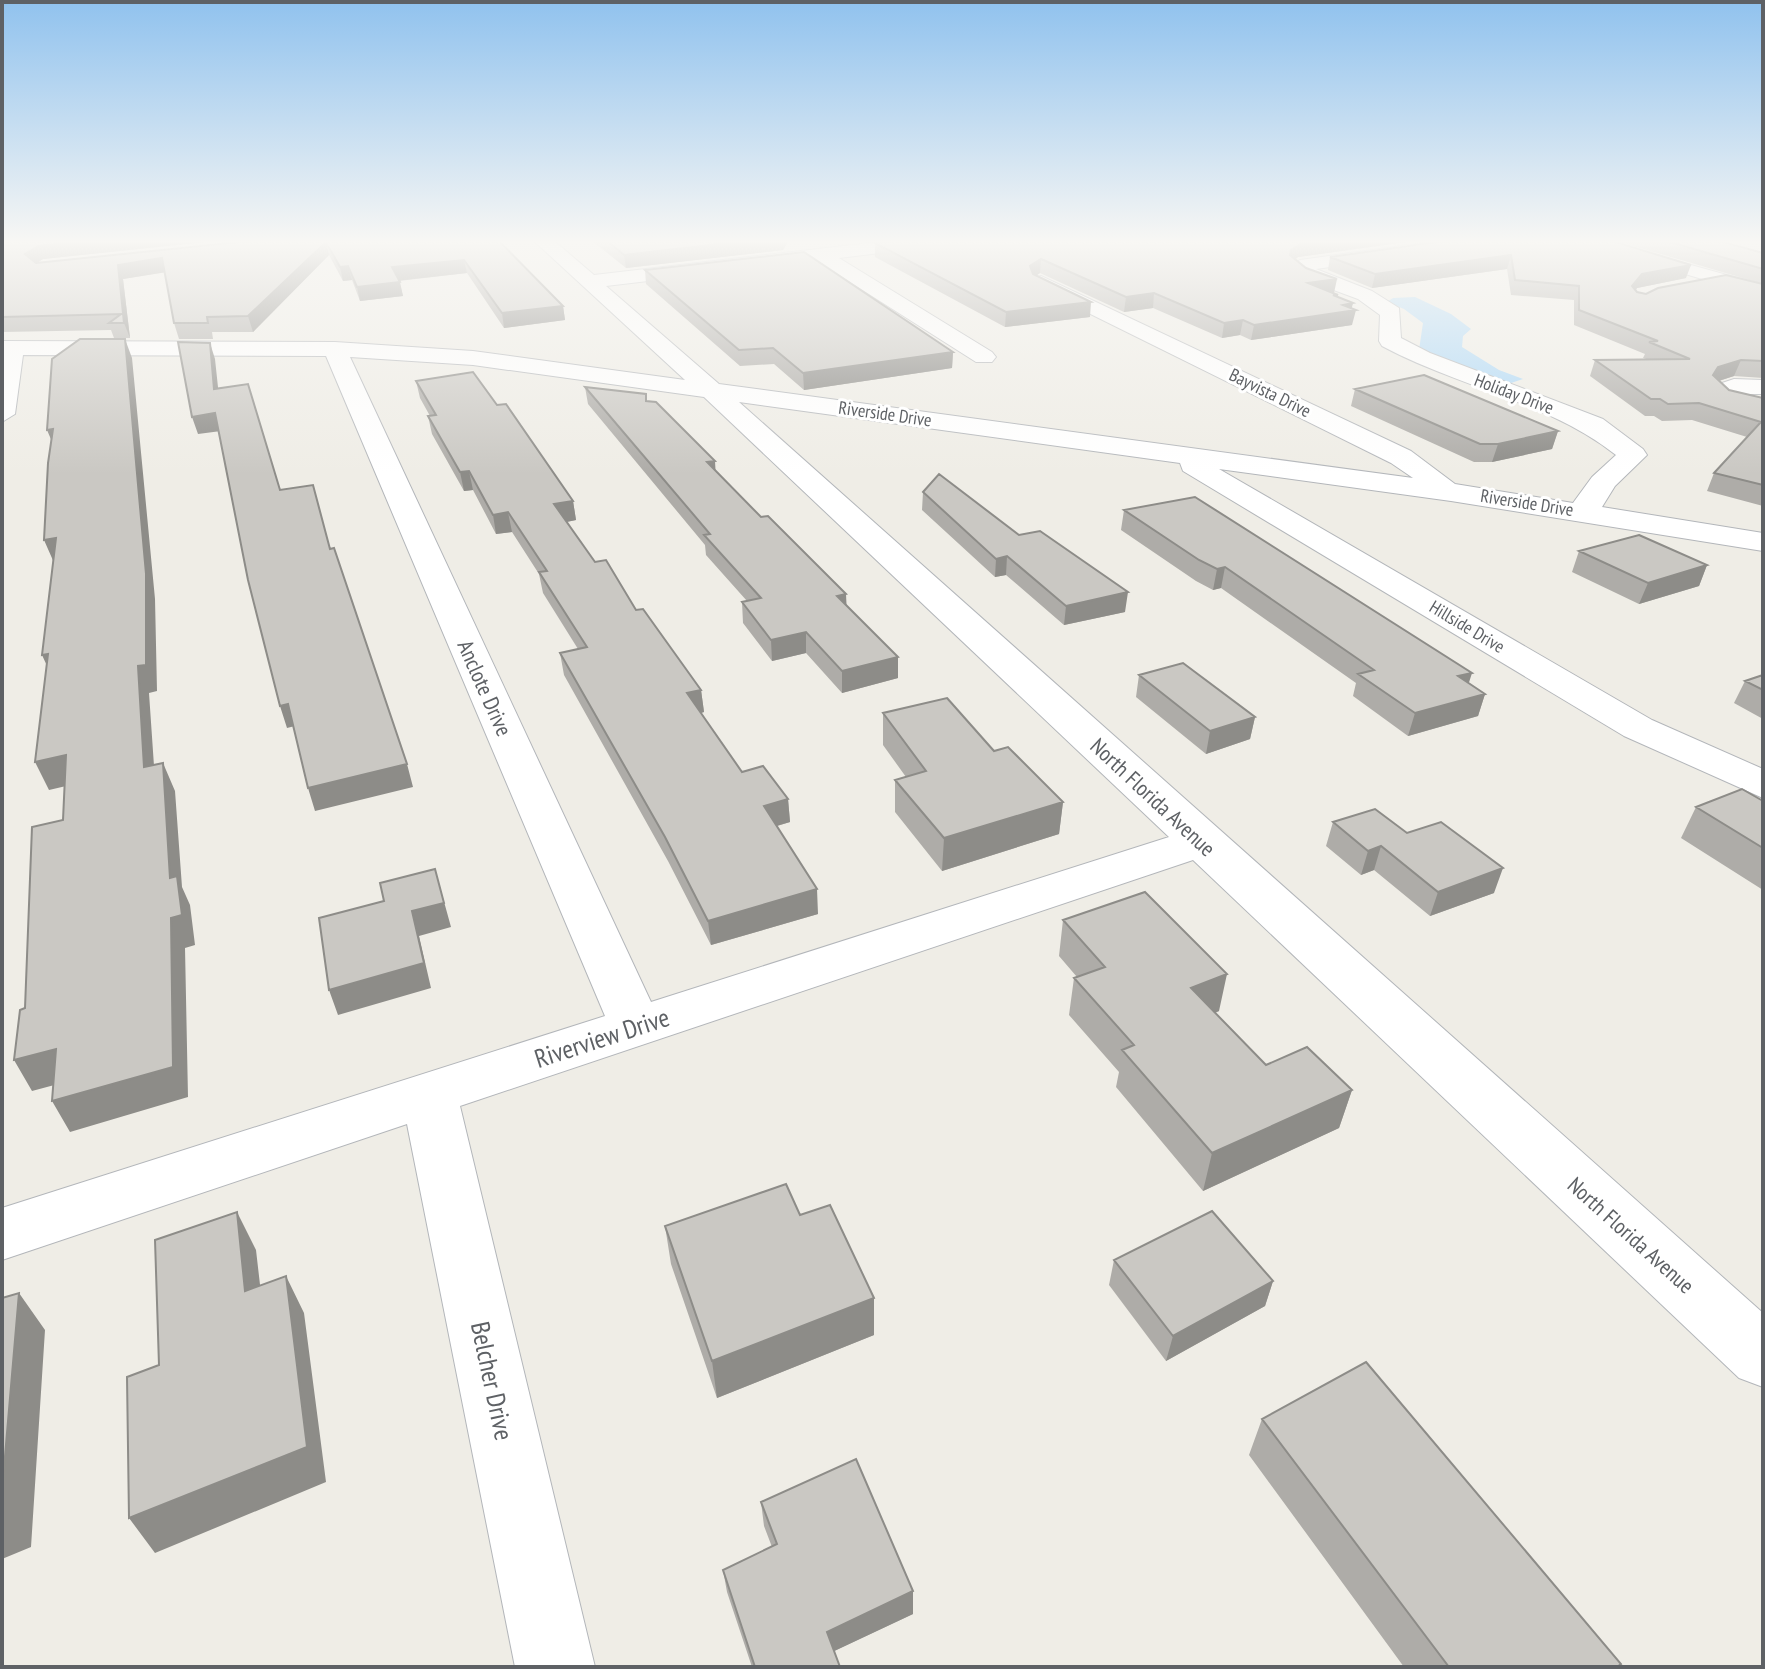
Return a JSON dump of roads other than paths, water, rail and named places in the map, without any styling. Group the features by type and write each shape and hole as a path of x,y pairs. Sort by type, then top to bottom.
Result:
{"street":[{"name":"North Florida Avenue","path":"629,318 1763,1356"},
{"path":"921,318 984,357"},
{"name":"Bayvista Drive","path":"1115,318 1401,457 1451,492"},
{"name":"Holiday Drive","path":"1391,318 1390,341 1422,358 1594,425 1633,455 1602,483 1597,495 1581,511"},
{"path":"2,414 7,348"},
{"name":"Riverside Drive","path":"7,348 335,349 445,355 1451,492 1763,542"},
{"name":"Anclote Drive","path":"335,349 636,1027"},
{"path":"622,378 670,354"},
{"path":"1763,387 1734,386 1722,391 1733,400 1763,407"},
{"name":"Hillside Drive","path":"1177,456 1638,728 1763,785"},
{"name":"Riverview Drive","path":"2,1234 1201,842"},
{"name":"Belcher Drive","path":"429,1094 555,1667"}],"water":[{"path":"1416,318 1456,318 1471,329 1463,336 1462,347 1499,370 1523,379 1505,385 1419,350 1423,323"}]}
